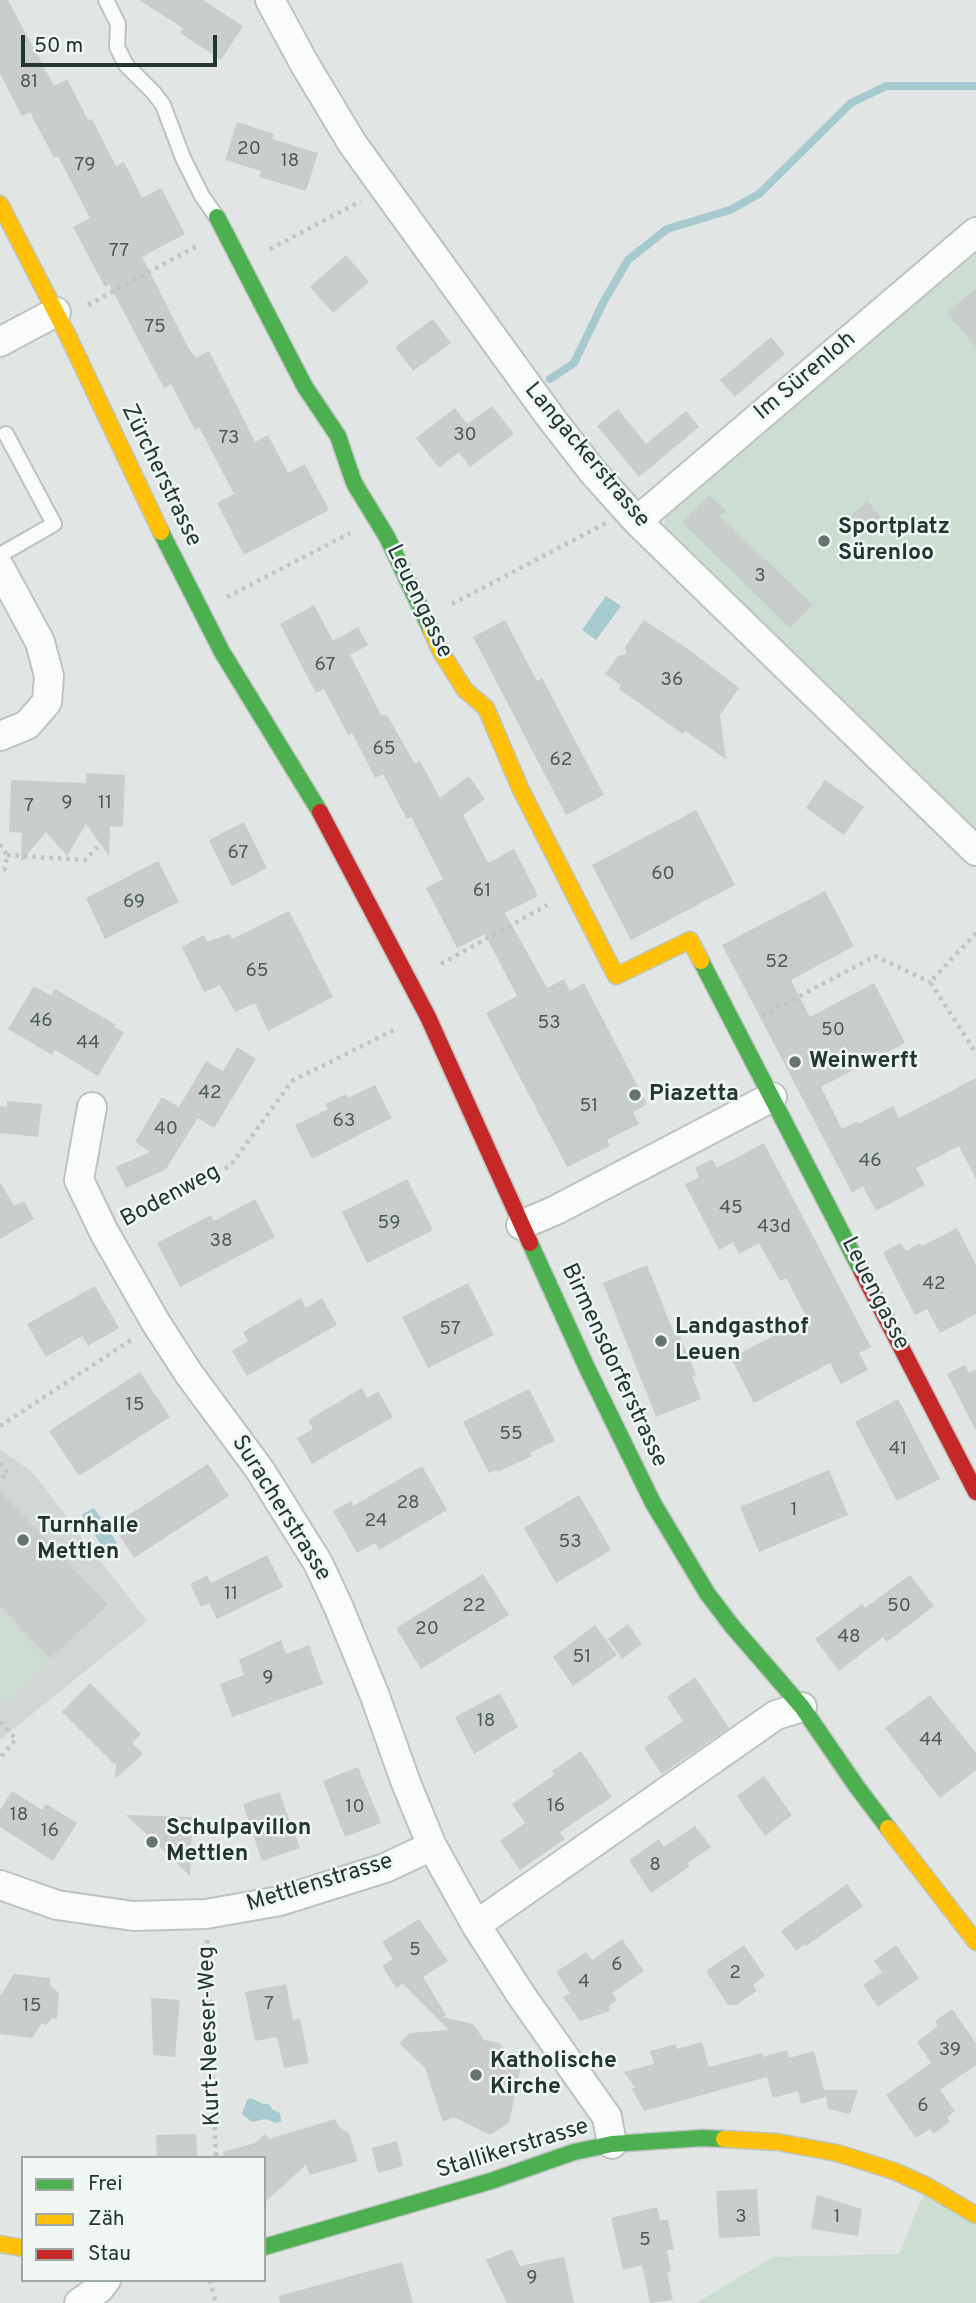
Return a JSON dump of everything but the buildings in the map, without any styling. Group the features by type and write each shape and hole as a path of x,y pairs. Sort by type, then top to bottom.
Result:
{"main road":[{"name":"Zürcherstrasse","path":"0,204 217,643 289,760"},
{"name":"Leuengasse","path":"220,224 305,387 338,436 354,484 387,537 441,652 457,680 486,708 521,790 616,976 690,940 976,1492"},
{"name":"Birmensdorferstrasse","path":"289,760 334,837 428,1017 625,1447 676,1544 732,1626 802,1707 857,1787 976,1942"},
{"name":"Stallikerstrasse","path":"266,2246 491,2181 561,2156 612,2144 715,2138 811,2147 894,2171 927,2186 976,2216"},
{"path":"0,2244 21,2248"}],"street":[{"name":"Langackerstrasse","path":"270,0 352,143 593,472 633,516 976,851"},
{"name":"Im Sürenloh","path":"633,516 976,232"},
{"path":"0,342 56,313"},
{"path":"0,568 40,642 49,676 47,702 27,725 0,736"},
{"path":"521,1225 565,1205 772,1097"},
{"name":"Suracherstrasse","path":"92,1107 79,1180 104,1232 156,1323 260,1470 318,1563 370,1683 432,1846 476,1925 607,2117 612,2144"},
{"path":"476,1925 776,1714 802,1707"},
{"name":"Mettlenstrasse","path":"0,1885 57,1905 133,1916 206,1914 280,1901 385,1868 432,1846"},
{"path":"79,2303 104,2282"}],"lane":[{"name":"Leuengasse","path":"106,0 118,24 117,47 126,65 163,105 183,158 220,224"},
{"path":"0,555 54,524 6,434"}],"path":[{"path":"241,264 385,189"},
{"path":"89,304 220,224"},
{"path":"467,596 633,516"},
{"path":"237,591 376,520"},
{"path":"0,844 7,855 5,869 0,869"},
{"path":"7,855 85,860 97,847"},
{"path":"441,964 572,891"},
{"path":"930,982 976,933"},
{"path":"757,1019 875,956 930,982 976,1053"},
{"name":"Bodenweg","path":"104,1232 230,1166 292,1081 394,1030"},
{"path":"0,1426 156,1323"},
{"path":"0,1463 8,1473 0,1480"},
{"path":"0,1722 16,1739 0,1758"},
{"name":"Kurt-Neeser-Weg","path":"206,1914 216,2156"},
{"path":"211,2282 216,2303"}],"shaded area":[{"path":"0,1449 32,1472 147,1621 0,1740"}],"green space":[{"name":"Sportplatz Sürenloo","path":"976,242 976,837 668,536 664,523 668,510"},
{"path":"0,1612 48,1662 5,1703 0,1698"},
{"path":"927,2186 976,2215 976,2303 696,2303 773,2257 899,2254"}],"water":[{"path":"606,596 621,606 596,640 582,630"},
{"path":"94,1508 117,1543 105,1551 82,1515"},
{"path":"251,2098 269,2104 273,2110 280,2113 281,2121 277,2123 265,2119 252,2122 242,2114 247,2100"}],"waterway":[{"path":"550,379 574,363 604,301 628,260 667,229 730,210 759,194 851,103 886,86 976,86"}],"traffic: fast":[{"path":"217,217 305,387 338,436 354,483 387,537 431,630"},
{"path":"161,532 222,652 320,812"},
{"path":"701,961 862,1272"},
{"path":"530,1243 653,1503 707,1593 802,1707 888,1828"},
{"path":"266,2246 491,2181 574,2152 612,2144 724,2139"}],"traffic: slow":[{"path":"0,204 68,336 161,532"},
{"path":"431,630 441,652 465,690 486,708 521,790 616,976 690,940 701,961"},
{"path":"888,1828 976,1942"},
{"path":"724,2139 777,2142 837,2153 894,2171 927,2186 976,2215"},
{"path":"0,2244 21,2248"}],"traffic: jam":[{"path":"320,812 428,1017 530,1243"},
{"path":"862,1272 976,1492"}],"place":[{"name":"Sportplatz Sürenloo","path":"824,541"},
{"name":"Weinwerft","path":"795,1062"},
{"name":"Piazetta","path":"635,1095"},
{"name":"Landgasthof Leuen","path":"661,1341"},
{"name":"Turnhalle Mettlen","path":"23,1540"},
{"name":"Schulpavillon Mettlen","path":"152,1842"},
{"name":"Katholische Kirche","path":"476,2075"}]}
